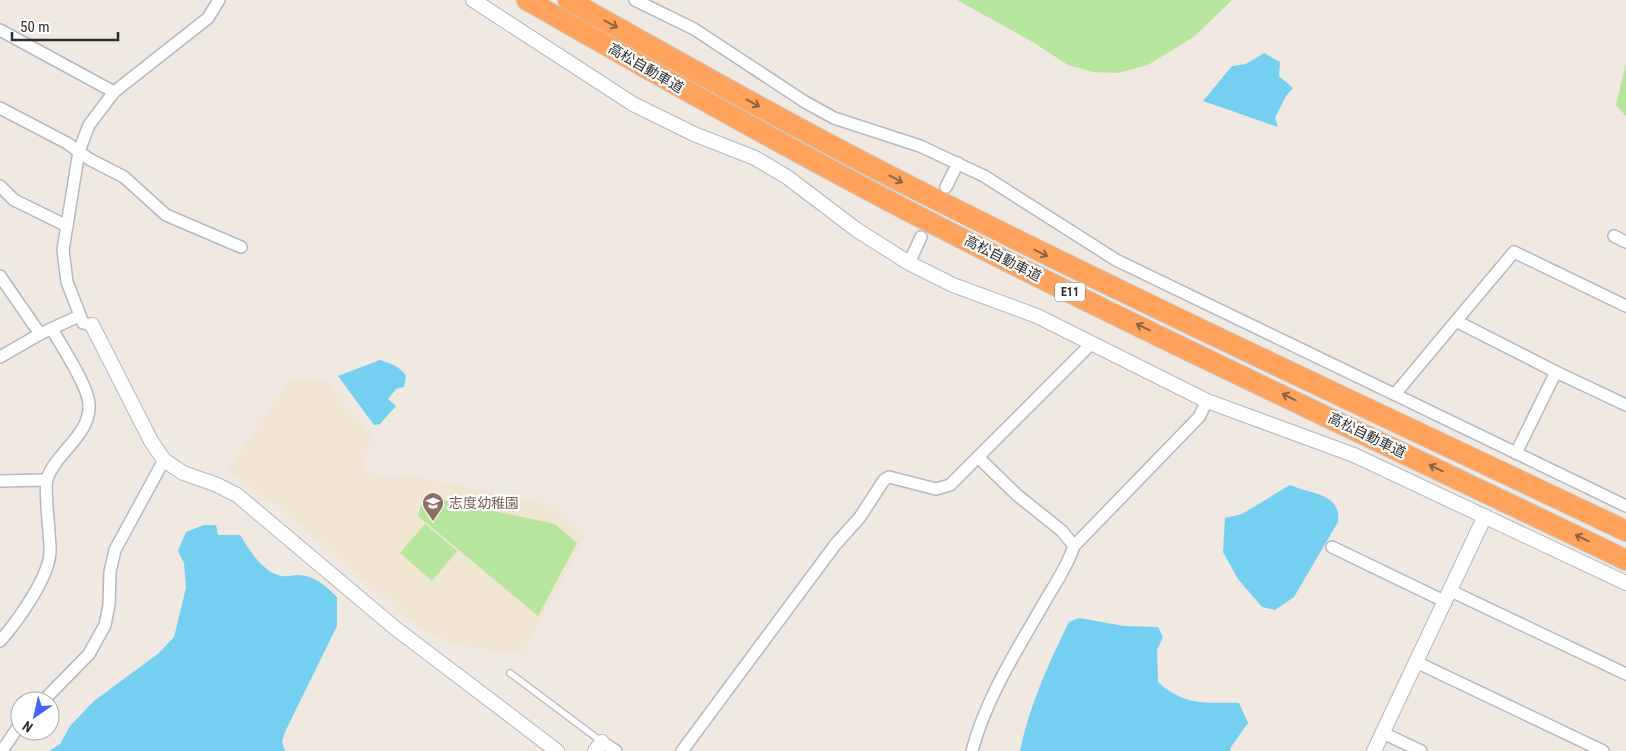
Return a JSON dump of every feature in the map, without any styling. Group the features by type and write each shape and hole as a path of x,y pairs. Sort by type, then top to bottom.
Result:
{"highway":[{"name":"高松自動車道","path":"526,0 750,127 914,214 1061,288 1626,560"},
{"name":"高松自動車道","path":"568,0 759,107 926,195 1068,265 1626,531"}],"street":[{"path":"220,0 208,18 114,92 89,125 79,151 63,250 67,282 78,316 83,323 92,326 151,441 164,460 182,472 215,484 237,495 395,628 557,751"},
{"path":"473,0 633,104 694,134 755,158 787,177 857,230 909,263 953,285 1036,316 1207,401 1354,455 1626,583"},
{"path":"635,0 694,29 805,102 834,118 920,146 958,163 984,176 1116,260 1626,506"},
{"path":"0,30 114,92"},
{"path":"0,108 124,177 166,215 241,247"},
{"path":"946,187 958,163"},
{"path":"0,186 14,200 68,226"},
{"path":"1614,236 1626,242"},
{"path":"909,263 920,237"},
{"path":"1395,394 1514,252 1626,306"},
{"path":"0,276 40,334"},
{"path":"0,357 40,334 78,316"},
{"path":"1456,321 1626,405"},
{"path":"0,641 35,593 51,551 46,480 58,460 86,425 89,413 89,402 85,390 52,329"},
{"path":"682,751 818,568 860,516 884,480 889,477 936,489 950,485 1092,343"},
{"path":"1516,453 1556,372"},
{"path":"972,751 979,724 1013,658 1047,598 1068,566 1074,546 1199,417 1207,401"},
{"path":"979,458 1017,495 1062,531 1074,546"},
{"path":"53,691 89,654 105,625 109,605 110,572 115,550 164,460"},
{"path":"0,481 46,480"},
{"path":"1374,751 1449,596 1485,516"},
{"path":"1332,547 1626,674"},
{"path":"1416,662 1603,751"},
{"path":"1383,733 1420,751"},
{"path":"2,751 10,739"},
{"path":"598,746 616,751"}],"lane":[{"path":"510,672 598,746"}],"shaded area":[{"name":"志度幼稚園","path":"323,378 372,437 361,468 381,479 411,476 551,505 584,538 526,648 516,654 462,646 425,632 279,507 227,471 290,380"}],"green space":[{"path":"957,0 1232,0 1195,36 1148,65 1117,73 1093,72 1068,65 1031,41"},
{"path":"1626,63 1626,116 1616,105"},
{"path":"424,496 555,524 577,543 538,616 418,516"},
{"path":"425,524 457,551 432,581 400,553"}],"water":[{"path":"1264,53 1280,62 1279,76 1293,88 1286,96 1275,118 1278,127 1203,101 1232,66 1246,64"},
{"path":"380,360 398,368 406,376 404,387 396,389 388,399 396,406 380,424 374,425 338,376"},
{"path":"1290,485 1330,500 1338,512 1338,522 1294,597 1275,610 1262,607 1238,579 1223,552 1225,518 1242,514"},
{"path":"204,525 216,525 218,535 240,535 258,561 276,575 308,576 324,585 337,597 337,626 285,732 282,742 285,751 49,751 60,744 70,726 94,701 159,653 174,637 186,588 184,563 178,551 186,532"},
{"path":"1079,618 1124,626 1158,627 1163,637 1157,650 1158,682 1178,696 1196,702 1239,703 1248,723 1230,751 1020,751 1034,701 1047,669 1069,622"}],"place":[{"name":"志度幼稚園","path":"433,522"}]}
